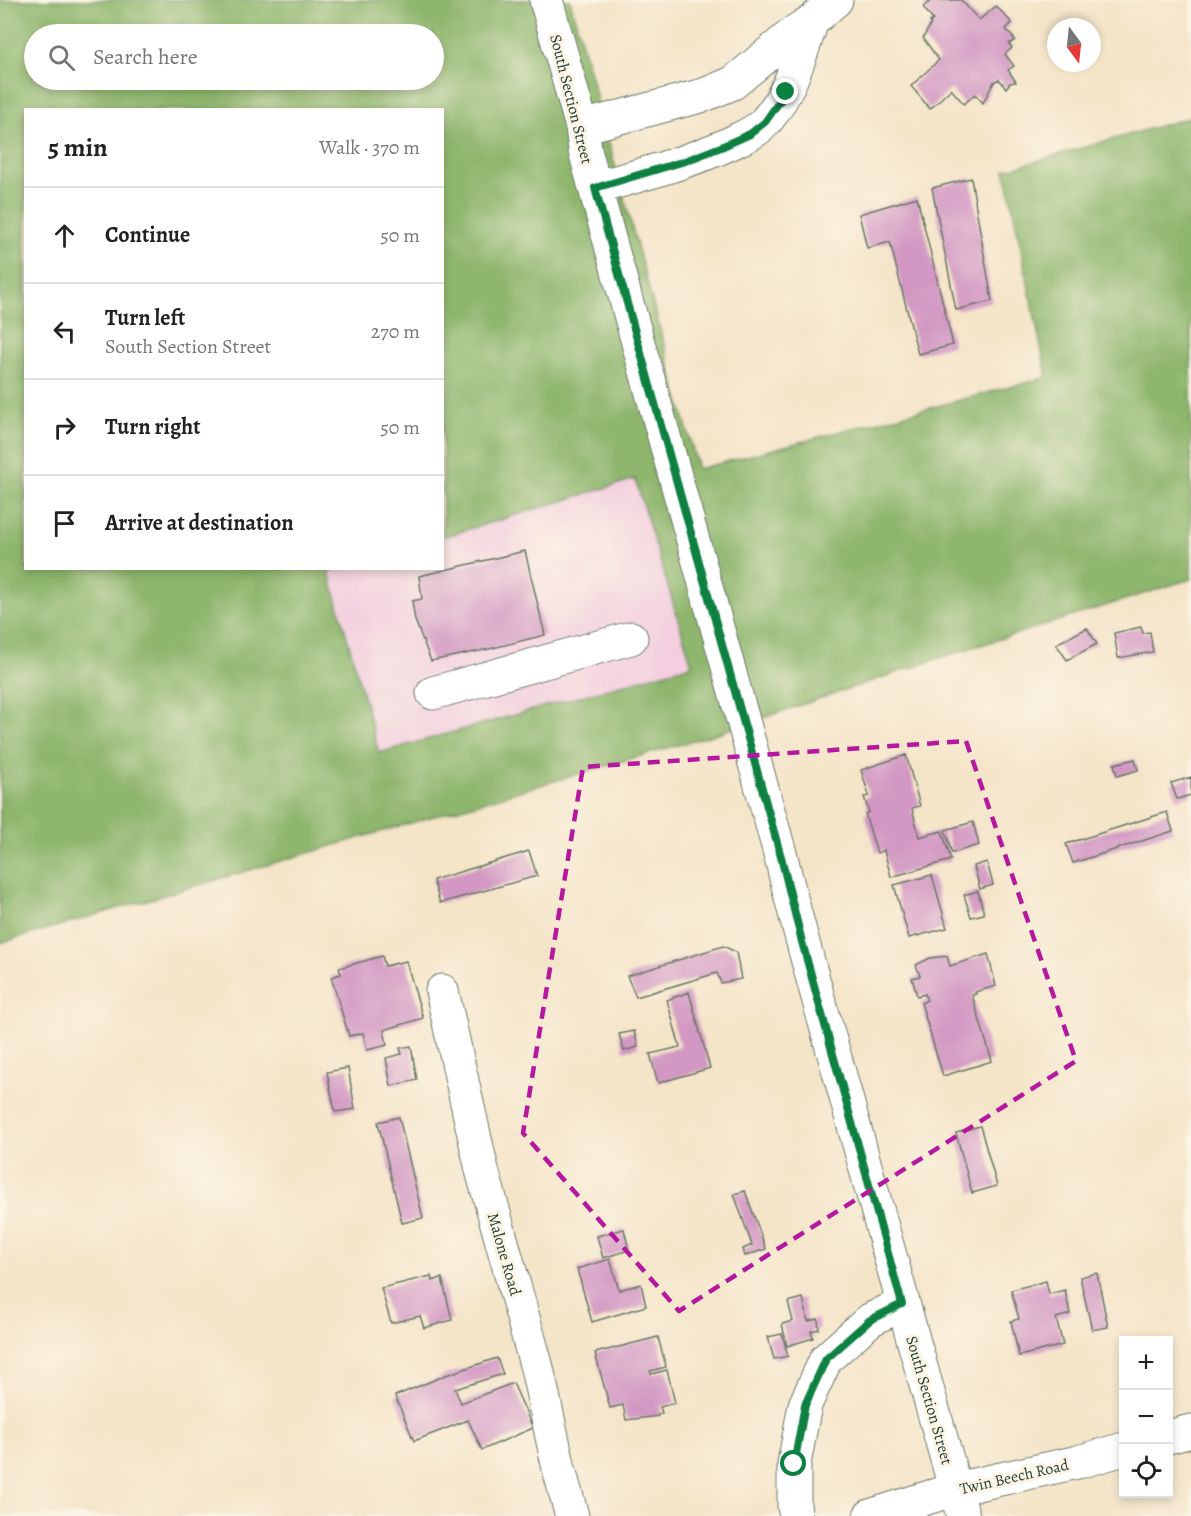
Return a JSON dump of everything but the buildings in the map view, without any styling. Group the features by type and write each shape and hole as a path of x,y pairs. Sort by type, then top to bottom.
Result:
{"street":[{"name":"South Section Street","path":"546,0 582,127 585,150 595,188 781,857 802,942 959,1502"},
{"path":"582,127 704,95 733,83 824,11"},
{"path":"595,188 685,161 750,134 765,122 786,92 824,11"},
{"path":"433,693 631,638"},
{"name":"Malone Road","path":"442,991 482,1170 534,1355 559,1469 572,1516"},
{"path":"796,1516 794,1464 805,1405 826,1359 870,1320 902,1304"},
{"path":"1173,1436 1191,1431"},
{"name":"Twin Beech Road","path":"870,1516 959,1502 1119,1450"}],"highlighted area":[{"path":"966,741 1076,1061 679,1311 523,1133 583,767"}],"shaded area":[{"path":"635,478 692,665 379,753 329,571 444,570 444,537"}],"green space":[{"path":"0,0 570,0 698,469 1047,377 1005,170 1191,117 1191,579 949,655 712,735 0,943"}],"route":[{"path":"786,92 765,122 750,134 685,161 595,188 781,857 802,942 902,1304 870,1320 826,1359 805,1405 794,1464"}]}
